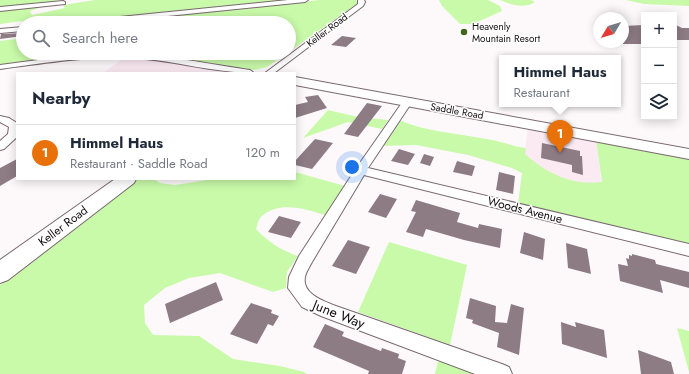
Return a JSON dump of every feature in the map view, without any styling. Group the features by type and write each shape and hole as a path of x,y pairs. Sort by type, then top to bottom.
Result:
{"street":[{"path":"148,16 305,0"},
{"name":"Keller Road","path":"296,53 361,5 361,0"},
{"path":"0,9 63,3"},
{"path":"0,31 16,30"},
{"path":"0,66 53,60"},
{"path":"173,60 244,72"},
{"name":"Keller Road","path":"270,72 287,60"},
{"name":"Saddle Road","path":"296,81 689,154"},
{"name":"June Way","path":"407,102 361,170 305,260 297,276 297,288 308,302 327,311 502,374"},
{"path":"0,119 5,120 14,126 13,135 0,147"},
{"name":"Woods Avenue","path":"361,170 689,250"},
{"name":"Keller Road","path":"0,273 126,180"}],"shaded area":[{"path":"121,60 148,60 222,72 104,72"},
{"path":"528,127 596,140 607,225 518,204"}],"green space":[{"path":"0,0 62,0 0,8"},
{"path":"95,0 292,0 133,16 16,16 16,22 0,24 0,10 45,6 30,11 32,15 65,8 63,5"},
{"path":"320,0 356,0 358,3 296,47 296,16 162,16"},
{"path":"439,0 488,0 500,6 502,11 473,24 460,24 442,6"},
{"path":"500,0 531,0 535,2 522,6 513,5"},
{"path":"626,0 689,0 689,6 644,4"},
{"path":"16,39 16,60 34,60 0,65 0,41"},
{"path":"189,60 277,60 267,67 254,70"},
{"path":"328,110 358,117 388,120 382,129 348,122 303,138"},
{"path":"399,120 431,130 491,140 526,148 525,154 542,167 560,177 580,182 602,182 596,140 689,158 689,246 518,204 522,173 512,168 468,155 416,145 381,146"},
{"path":"296,172 345,186 325,215 309,210 284,207 268,212 259,219 256,229 260,233 281,248 298,256 287,272 286,288 273,292 220,273 189,278 165,288 144,305 145,323 153,335 199,336 233,359 280,366 307,374 0,374 0,285 137,180 156,180 160,183 175,185 207,180 296,180"},
{"path":"389,242 467,265 450,345 358,312"},
{"path":"677,328 689,331 689,372"},
{"path":"438,361 475,374 435,374"}],"building":[{"path":"641,25 641,44 629,44 629,26"},
{"path":"677,26 682,28 689,28 689,40 677,40"},
{"path":"16,33 16,37 0,39 1,34"},
{"path":"342,36 356,38 346,47 331,45"},
{"path":"318,95 327,108 296,118 296,105 308,102 305,97"},
{"path":"367,103 382,106 358,137 344,134"},
{"path":"315,139 333,143 312,169 296,165 296,160"},
{"path":"542,143 580,151 580,156 582,156 583,175 572,172 572,165 541,158"},
{"path":"399,149 415,154 408,165 391,161"},
{"path":"424,154 434,157 430,166 420,163"},
{"path":"16,160 16,177 0,186 0,168"},
{"path":"457,161 475,166 472,176 453,172"},
{"path":"499,172 515,176 513,194 496,190"},
{"path":"380,194 397,199 386,218 368,212"},
{"path":"416,200 460,213 457,222 478,228 479,224 502,229 500,248 464,240 426,229 423,237 406,232 416,212 411,211"},
{"path":"279,216 301,222 291,238 268,232"},
{"path":"524,232 545,239 543,260 520,253"},
{"path":"348,240 370,247 356,274 332,266"},
{"path":"566,243 587,249 591,274 568,268"},
{"path":"632,254 655,260 656,264 689,272 689,288 660,280 663,293 620,281 618,264 628,266 626,258 629,259 629,255 632,256"},
{"path":"216,282 223,300 170,323 165,304"},
{"path":"470,298 496,306 495,322 507,323 511,304 524,308 519,355 497,347 499,333 472,323 473,320 466,318"},
{"path":"251,303 272,310 271,313 279,316 273,326 268,324 257,344 230,334"},
{"path":"561,322 576,327 575,322 604,330 607,358 562,344"},
{"path":"325,324 344,332 342,336 381,351 382,348 399,354 398,358 406,361 402,374 368,374 369,371 313,347"},
{"path":"638,350 671,362 674,374 641,374"}],"place":[{"name":"Heavenly Mountain Resort","path":"464,32"},
{"name":"Himmel Haus","path":"560,153"}]}
